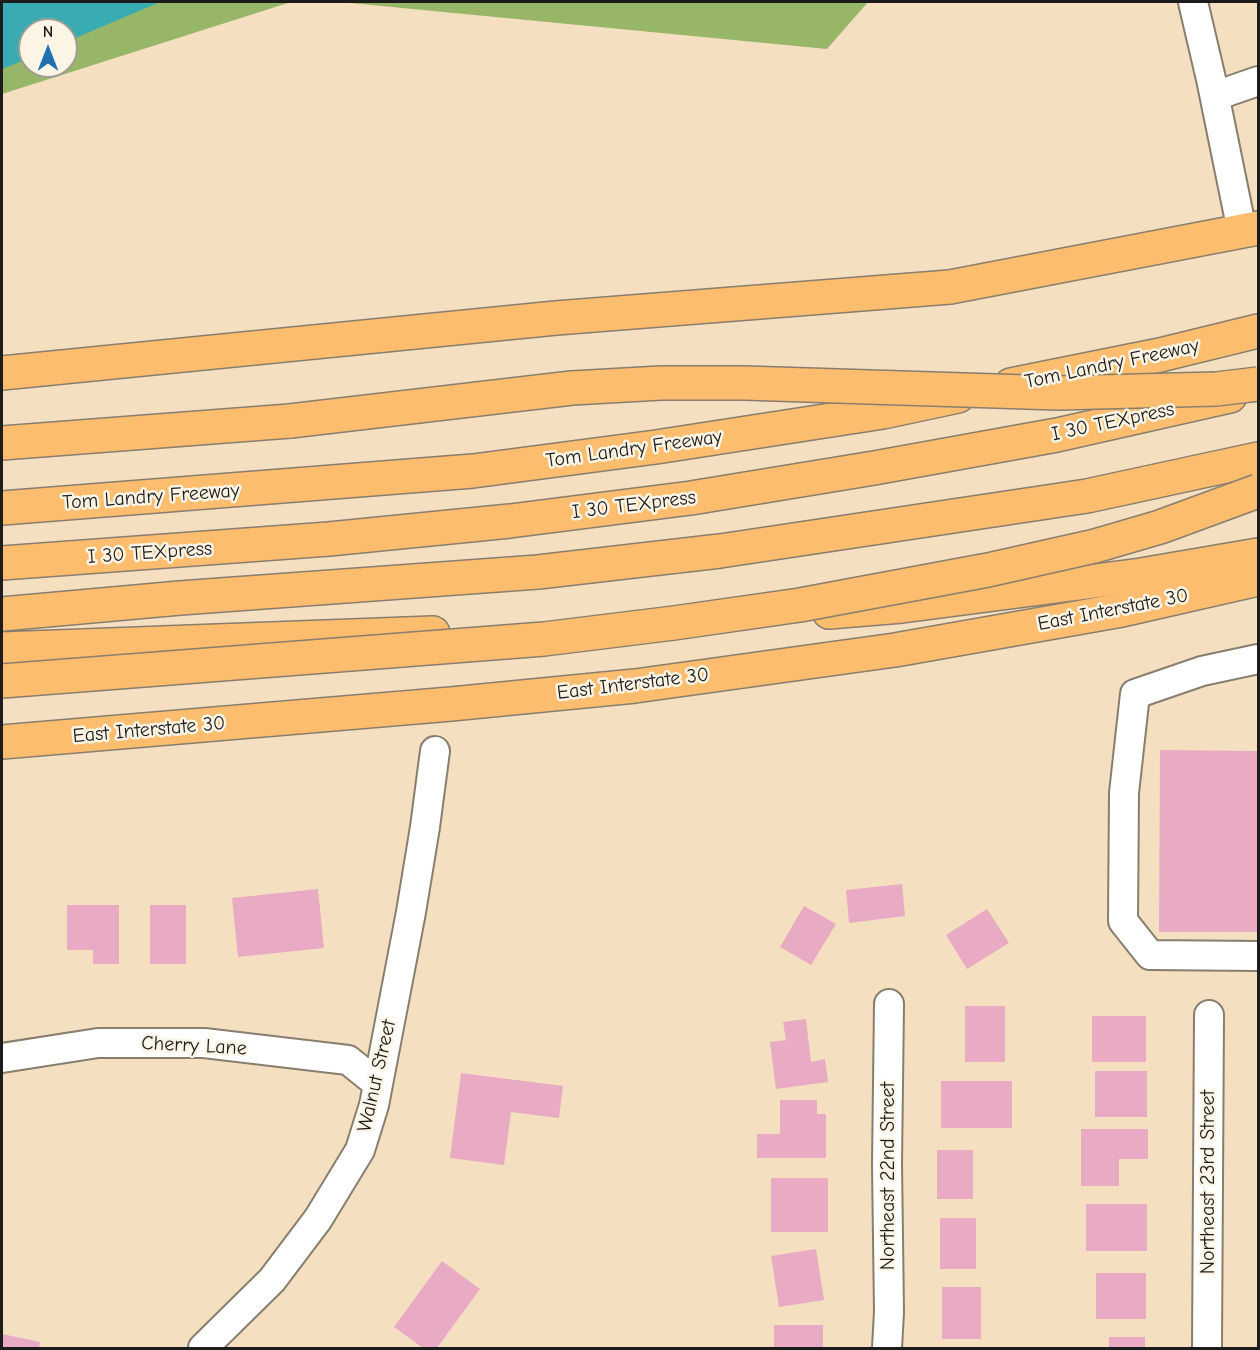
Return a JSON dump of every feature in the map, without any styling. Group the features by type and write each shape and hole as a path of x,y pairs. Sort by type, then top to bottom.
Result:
{"main road":[{"path":"2,373 556,318 950,287 1250,229"},
{"name":"Tom Landry Freeway","path":"2,508 473,471 656,447 883,412 1160,355 1258,332"},
{"path":"2,443 290,421 572,388 661,383 744,383 1058,393 1216,389 1258,384"},
{"name":"I 30 TEXpress","path":"2,563 328,540 510,521 691,498 1057,435 1258,390"},
{"path":"2,614 180,598 538,572 720,551 1088,496 1258,459"},
{"path":"2,681 544,639 674,624 800,605 988,570 1095,546 1160,527 1258,491"},
{"path":"2,649 426,633 805,614 902,606 1141,575 1258,555"},
{"name":"East Interstate 30","path":"2,742 635,686 906,648 1122,610 1258,579"}],"street":[{"path":"1192,2 1250,229"},
{"path":"1215,96 1258,81"},
{"path":"1258,659 1202,671 1135,694 1124,793 1123,886 1123,921 1150,955 1258,956"},
{"name":"Walnut Street","path":"202,1348 272,1280 318,1219 360,1150 378,1084 425,827 435,751"},
{"name":"Northeast 22nd Street","path":"887,1348 889,1312 886,1164 889,1004"},
{"name":"Northeast 23rd Street","path":"1207,1348 1209,1015"},
{"name":"Cherry Lane","path":"2,1058 98,1043 204,1043 348,1060 378,1084"}],"green space":[{"path":"2,2 291,2 78,70 78,18 18,18 18,78 52,78 2,94"},
{"path":"340,2 868,2 827,49"}],"water":[{"path":"2,2 160,2 78,37 78,18 18,18 18,63 2,69"}],"building":[{"path":"1160,750 1258,751 1258,932 1159,932"},
{"path":"902,884 905,916 849,923 846,890"},
{"path":"318,889 324,948 238,957 232,898"},
{"path":"67,905 119,905 119,964 93,964 93,950 67,950"},
{"path":"150,905 186,905 186,964 150,964"},
{"path":"804,906 836,924 811,965 780,947"},
{"path":"987,909 1009,943 967,969 946,935"},
{"path":"965,1006 1005,1006 1005,1062 965,1062"},
{"path":"1092,1016 1146,1016 1146,1062 1092,1062"},
{"path":"806,1019 811,1062 825,1059 828,1082 776,1089 770,1042 786,1040 783,1022"},
{"path":"1095,1071 1147,1071 1147,1117 1095,1117"},
{"path":"461,1073 563,1086 559,1118 511,1112 504,1165 450,1158"},
{"path":"941,1081 1012,1081 1012,1128 941,1128"},
{"path":"780,1100 817,1100 817,1114 826,1114 826,1158 757,1158 757,1134 780,1134"},
{"path":"1081,1129 1148,1129 1148,1159 1119,1159 1119,1186 1081,1186"},
{"path":"937,1150 973,1150 973,1199 937,1199"},
{"path":"771,1178 828,1178 828,1232 771,1232"},
{"path":"1086,1204 1147,1204 1147,1251 1086,1251"},
{"path":"940,1218 976,1218 976,1269 940,1269"},
{"path":"816,1249 824,1300 779,1307 771,1256"},
{"path":"442,1261 480,1289 437,1348 423,1348 394,1327"},
{"path":"1096,1273 1146,1273 1146,1319 1096,1319"},
{"path":"942,1287 981,1287 981,1339 942,1339"},
{"path":"774,1325 823,1325 823,1348 774,1348"},
{"path":"2,1334 40,1342 39,1348 2,1348"},
{"path":"1109,1337 1145,1337 1145,1348 1109,1348"}]}
